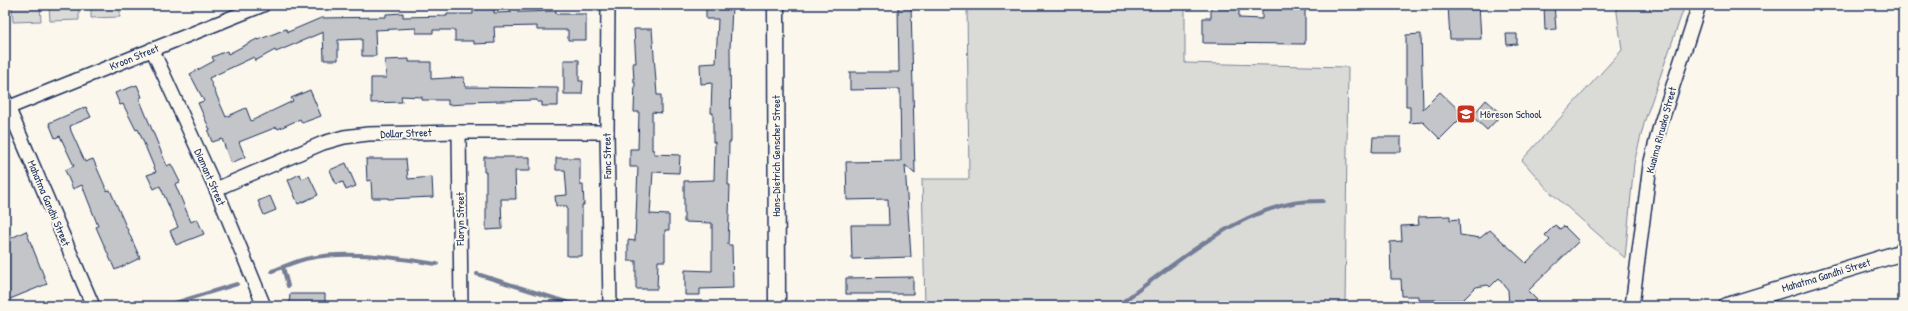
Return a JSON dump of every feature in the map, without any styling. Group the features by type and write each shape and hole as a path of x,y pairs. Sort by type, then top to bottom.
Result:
{"street":[{"name":"Kroon Street","path":"6,105 152,50 263,5"},
{"name":"Fanc Street","path":"608,5 607,132 610,306"},
{"name":"Hans-Dietrich Genscher Street","path":"776,5 777,306"},
{"name":"Kuaima Riruako Street","path":"1632,306 1638,270 1650,165 1660,126 1700,5"},
{"name":"Diamant Street","path":"152,50 216,189 264,306"},
{"name":"Mahatma Gandhi Street","path":"6,105 92,306"},
{"name":"Dollar Street","path":"216,189 323,143 344,137 368,134 459,132 607,132"},
{"name":"Floryn Street","path":"459,132 461,306"},
{"name":"Mahatma Gandhi Street","path":"1727,306 1903,252"}],"shaded area":[{"path":"12,5 40,5 41,21 13,22"},
{"path":"49,5 79,5 79,20 50,21"},
{"path":"91,5 120,5 120,17 91,18"},
{"path":"967,5 1185,5 1185,63 1348,67 1345,306 925,306 922,179 969,179"},
{"path":"1616,5 1685,5 1645,120 1634,163 1625,258 1550,192 1522,160 1622,50"}],"building":[{"path":"473,5 494,5 494,13 556,11 556,14 586,14 586,40 568,40 568,30 537,30 537,26 494,27 495,43 474,44 474,41 455,41 455,30 433,30 433,33 416,33 416,28 375,30 376,56 362,56 362,39 338,40 338,60 324,60 323,32 276,52 275,50 255,61 254,57 209,78 226,117 246,108 251,121 293,101 291,98 310,90 321,116 302,123 300,119 278,129 277,127 239,142 245,157 231,163 222,139 212,142 208,131 210,130 198,103 204,101 190,74 214,61 212,57 227,51 228,54 257,39 258,40 286,29 288,32 321,18 386,17 386,14 403,13 403,17 473,14"},
{"path":"898,5 911,5 915,174 905,165 911,257 852,259 851,225 889,225 888,199 847,200 846,162 901,161 900,89 850,90 850,72 899,72"},
{"path":"1211,5 1239,5 1239,18 1262,19 1262,5 1305,5 1305,44 1203,43 1203,18 1211,18"},
{"path":"1448,5 1479,5 1481,39 1450,39"},
{"path":"1544,5 1554,5 1556,29 1545,30"},
{"path":"732,6 730,48 731,142 729,142 728,185 730,185 728,245 732,245 733,288 700,289 700,295 685,295 685,270 712,271 712,223 684,222 684,181 714,180 715,142 713,142 713,113 711,113 712,83 701,84 700,64 716,63 718,19 706,19 706,7"},
{"path":"634,29 652,29 657,95 661,95 661,113 652,112 652,150 654,150 654,154 680,155 679,173 653,172 650,214 669,215 669,230 665,230 665,261 658,261 657,289 636,289 636,261 628,261 628,240 635,241 638,167 630,167 630,149 638,149 639,112 634,112 635,82 633,63 636,63"},
{"path":"1421,34 1423,109 1440,92 1464,115 1440,139 1423,122 1409,123 1410,107 1406,107 1406,35"},
{"path":"1506,34 1517,34 1517,44 1507,45"},
{"path":"409,59 409,62 431,62 431,79 464,77 465,87 558,88 558,106 542,106 542,102 537,102 537,100 465,102 465,104 448,105 448,100 422,100 422,97 401,96 402,102 371,103 371,78 386,78 385,60"},
{"path":"564,60 579,60 579,81 583,81 582,94 564,94"},
{"path":"137,85 142,97 139,98 167,166 171,164 180,182 175,184 191,222 197,219 204,234 176,245 170,231 178,227 160,186 154,189 147,175 156,172 138,129 136,130 123,104 120,105 115,93"},
{"path":"1486,100 1502,114 1487,130 1472,116"},
{"path":"86,107 91,117 70,126 71,131 85,162 93,159 107,191 110,190 140,258 115,270 96,227 98,226 82,185 73,189 65,170 74,166 60,136 55,138 49,123"},
{"path":"1373,137 1401,137 1401,152 1372,152"},
{"path":"484,157 530,157 530,171 515,171 516,199 501,199 502,229 486,230 486,172 484,172"},
{"path":"556,158 580,158 580,185 583,185 584,205 582,205 582,256 567,256 567,206 556,206 555,196 567,195 565,170 556,170"},
{"path":"366,159 406,159 408,179 432,177 433,197 388,199 372,198 371,180 367,181"},
{"path":"346,163 356,186 346,190 343,182 336,184 330,170"},
{"path":"300,174 302,179 309,176 318,195 298,204 288,180"},
{"path":"270,196 276,210 264,215 258,201"},
{"path":"1450,216 1450,220 1459,219 1460,235 1480,238 1490,230 1526,263 1550,240 1545,235 1555,225 1560,229 1564,226 1579,241 1528,291 1539,302 1527,306 1509,306 1508,290 1499,278 1490,287 1488,285 1476,287 1463,300 1418,300 1418,296 1402,296 1401,279 1391,279 1390,242 1402,241 1401,226 1419,225 1418,217"},
{"path":"26,231 47,284 5,301 5,241"},
{"path":"913,277 913,294 846,294 846,278"},
{"path":"290,294 325,294 325,306 289,306"}],"waterway":[{"path":"1117,306 1200,245 1246,219 1269,209 1293,203 1304,201 1323,201"},
{"path":"272,271 305,259 341,255 374,256 437,264"},
{"path":"283,267 288,286"},
{"path":"477,274 579,306"},
{"path":"165,306 237,284"}],"place":[{"name":"Môreson School","path":"1466,114"}]}
